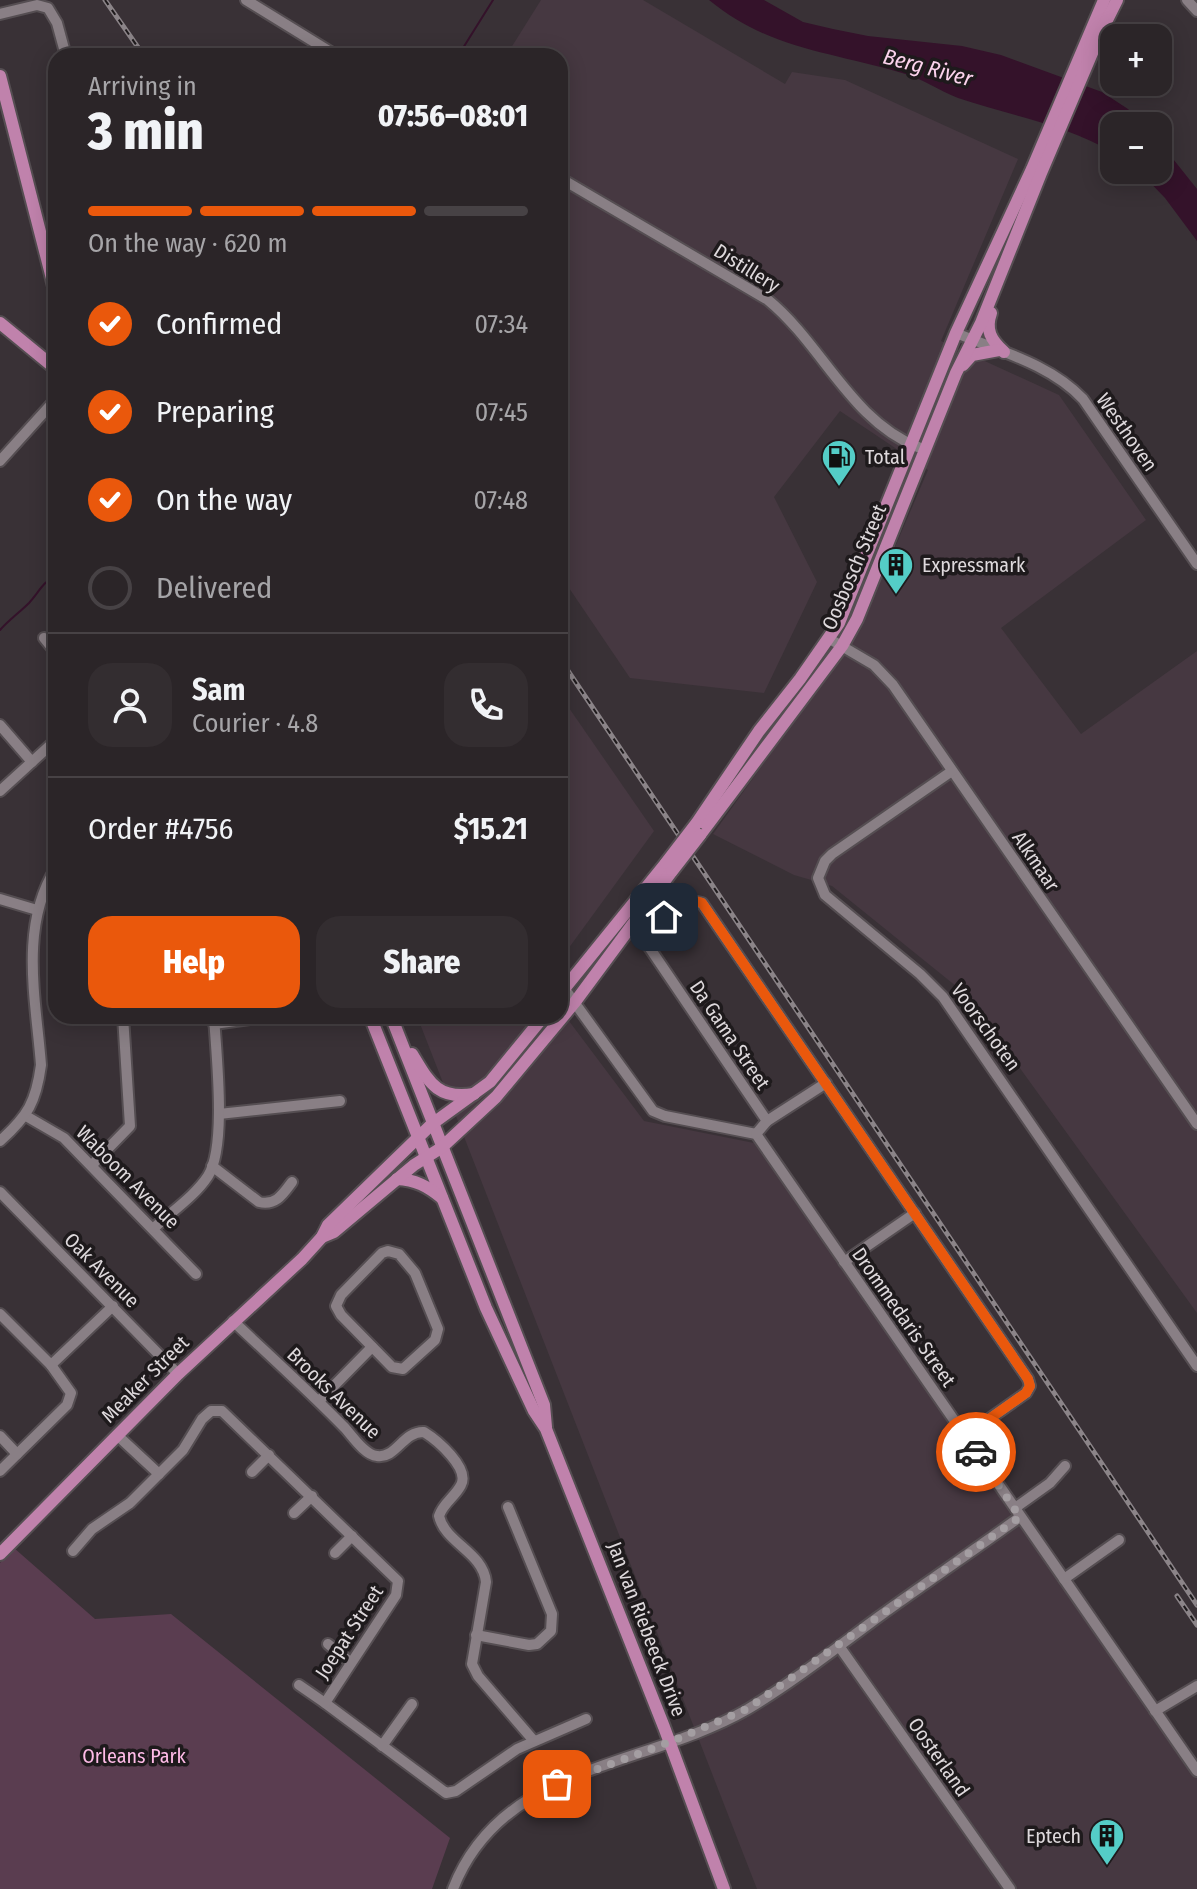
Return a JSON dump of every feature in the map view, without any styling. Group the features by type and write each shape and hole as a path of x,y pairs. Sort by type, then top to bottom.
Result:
{"main road":[{"name":"Oosbosch Street","path":"698,830 759,731 839,623 956,333 1037,171 1097,30 1104,0"},
{"name":"Oosbosch Street","path":"1097,30 1117,0"},
{"path":"0,76 48,263"},
{"name":"Oosbosch Street","path":"568,984 669,867 842,646 887,547 924,449 1011,249 1037,171"},
{"path":"1002,351 991,337 988,323 1008,271 1011,249"},
{"path":"0,323 48,362"},
{"path":"956,373 972,355 1002,351"},
{"name":"Oosbosch Street","path":"568,1011 669,867"},
{"name":"Jan van Riebeeck Drive","path":"373,1024 486,1308 534,1411 546,1429 670,1742 724,1889"},
{"name":"Jan van Riebeeck Drive","path":"394,1024 544,1405 546,1429"},
{"path":"395,1024 434,1087 449,1095 475,1094"},
{"path":"432,1124 475,1094 502,1069 538,1024"},
{"name":"Oosbosch Street","path":"441,1148 511,1080 557,1024"},
{"name":"Meaker Street","path":"0,1554 178,1374 322,1237 337,1216 432,1124"},
{"name":"Meaker Street","path":"322,1237 334,1232 397,1179 441,1148"},
{"path":"397,1179 426,1186 444,1200"}],"street":[{"path":"246,0 324,48"},
{"path":"1187,0 1197,11"},
{"path":"0,14 37,5 48,8 57,23 64,48"},
{"path":"0,21 16,9"},
{"name":"Distillery","path":"568,183 768,300 791,321 873,419 910,444 924,449"},
{"name":"Westhoven","path":"956,333 1061,380 1083,399 1197,564"},
{"path":"2,456 48,407"},
{"path":"44,638 48,643"},
{"name":"Alkmaar","path":"828,638 884,674 1197,1124"},
{"path":"0,725 32,762"},
{"path":"0,791 48,747"},
{"name":"Voorschoten","path":"952,771 832,854 820,869 820,886 833,903 920,974 943,997 1197,1366"},
{"path":"0,1141 26,1116 38,1089 41,1065 33,943 37,910 48,882"},
{"path":"0,899 37,910"},
{"name":"Da Gama Street","path":"767,1121 647,944 646,936 651,927 688,900 702,903 826,1083"},
{"path":"568,996 653,1111 665,1116 756,1134 767,1121 826,1083 1028,1379 1030,1386 1026,1393 965,1436"},
{"path":"92,1165 130,1126 124,1024"},
{"path":"154,1228 200,1185 212,1166 219,1114 214,1024"},
{"path":"219,1114 340,1101"},
{"name":"Waboom Avenue","path":"26,1116 59,1134 196,1274"},
{"name":"Drommedaris Street","path":"756,1134 1197,1771"},
{"path":"212,1166 259,1202 278,1199 292,1182"},
{"name":"Oak Avenue","path":"0,1192 178,1374"},
{"path":"844,1262 915,1213"},
{"path":"393,1251 415,1273 438,1334 403,1369 392,1367 372,1347 338,1310 337,1300 382,1253 393,1251"},
{"path":"51,1365 113,1306"},
{"path":"0,1314 51,1365 71,1393 67,1405 0,1471"},
{"name":"Brooks Avenue","path":"233,1321 374,1456 388,1454 408,1435 424,1432 462,1471 464,1476 460,1488 441,1509 439,1516 445,1528 475,1557 485,1572 486,1582 472,1657 474,1671 534,1741"},
{"path":"319,1401 372,1347"},
{"name":"Joepat Street","path":"73,1551 92,1529 130,1503 183,1450 202,1419 217,1409 228,1415 394,1575 399,1587 325,1703 446,1793 456,1791 503,1758 534,1741 586,1719"},
{"path":"117,1435 159,1474"},
{"path":"0,1436 17,1454"},
{"path":"252,1472 269,1455"},
{"path":"453,1889 483,1837 518,1805 557,1784 670,1742 747,1709 839,1646 1018,1512 1065,1466"},
{"path":"294,1513 312,1496"},
{"path":"476,1635 537,1644 551,1631 553,1623 508,1507"},
{"path":"335,1553 352,1536"},
{"path":"1064,1579 1119,1540"},
{"path":"328,1644 350,1662"},
{"name":"Oosterland","path":"839,1646 1010,1889"},
{"path":"299,1685 325,1703"},
{"path":"1155,1711 1197,1686"},
{"path":"382,1746 412,1704"}],"shaded area":[{"path":"541,0 643,0 785,84 792,72 845,80 1018,159 941,341 1059,395 1146,520 1001,628 1081,734 1197,651 1197,1313 967,995 832,886 794,875 713,834 859,631 928,470 840,411 774,497 817,582 764,693 630,678 568,586 568,48 511,48"},
{"path":"568,707 654,831 568,949"},
{"path":"568,1020 644,1121 754,1143 1197,1776 1197,1889 757,1889 420,1024 568,1024"}],"green space":[{"name":"Orleans Park","path":"14,1548 95,1619 171,1614 450,1838 432,1889 0,1889 0,1563"}],"water":[{"name":"Berg River","path":"709,0 764,0 803,22 833,29 962,46 1001,55 1100,91 1100,96 1108,96 1131,112 1100,112 1100,146 1057,128 958,98 909,75 778,39 731,16"},
{"path":"1172,158 1197,189 1197,241 1152,184 1172,184"}],"waterway":[{"path":"463,48 493,0"},
{"path":"0,630 48,581"}],"railway":[{"path":"105,0 138,48"},
{"path":"568,671 1197,1605"},
{"path":"1177,1596 1197,1625"}],"way so far":[{"path":"557,1784 670,1742 747,1709 1020,1517 976,1452"}],"place":[{"name":"Total","path":"839,488"},
{"name":"Expressmark","path":"896,596"},
{"name":"Eptech","path":"1107,1867"}],"route":[{"path":"664,917 688,900 702,903 1028,1379 1030,1386 1026,1393 965,1436 976,1452"}]}
